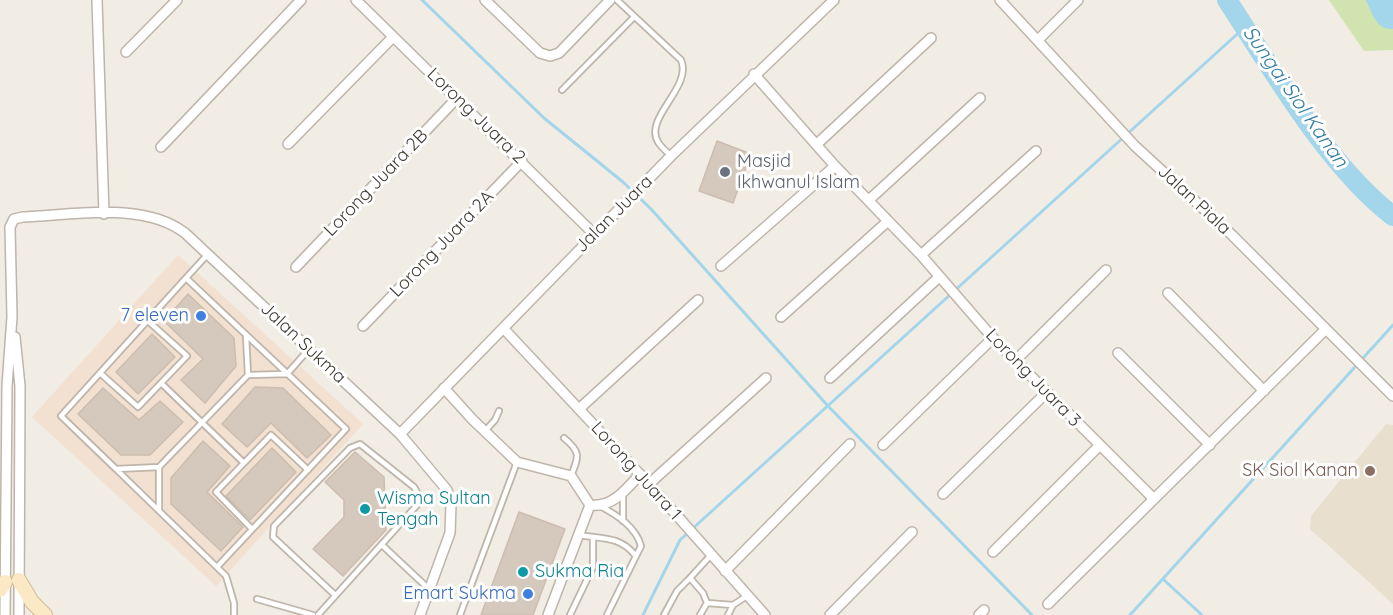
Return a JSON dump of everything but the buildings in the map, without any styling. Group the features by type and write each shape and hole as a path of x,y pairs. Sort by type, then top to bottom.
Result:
{"main road":[{"path":"8,584 45,615"}],"street":[{"path":"97,0 104,214"},
{"path":"126,52 177,0"},
{"path":"161,147 301,0"},
{"name":"Lorong Juara 2","path":"356,0 594,234"},
{"path":"485,0 540,53 550,56 560,53 610,0"},
{"path":"593,0 602,8"},
{"name":"Jalan Juara","path":"400,434 671,156 754,74 834,0"},
{"name":"Jalan Piala","path":"1000,0 1135,146 1232,236 1393,396"},
{"path":"1038,40 1078,0"},
{"path":"288,144 393,37"},
{"path":"817,144 931,38"},
{"name":"Lorong Juara 3","path":"754,74 835,166 870,199 888,222 921,255 993,338 1154,499"},
{"name":"Lorong Juara 2B","path":"296,267 457,98"},
{"path":"870,199 980,98"},
{"path":"921,255 1036,151"},
{"name":"Lorong Juara 2A","path":"363,326 522,161"},
{"path":"721,266 835,166"},
{"name":"Jalan Sukma","path":"12,317 10,226 14,219 137,212 162,218 185,232 400,434 438,476 447,490 451,504 450,533 420,615"},
{"path":"781,317 888,222"},
{"path":"1016,360 1106,270"},
{"path":"830,378 939,278"},
{"path":"1168,292 1264,391"},
{"path":"579,409 698,300"},
{"path":"12,317 3,445 8,584 19,615"},
{"path":"5,615 19,446 20,379 12,317"},
{"name":"Lorong Juara 1","path":"504,329 650,484 692,535 765,615"},
{"path":"1048,604 1326,329"},
{"path":"883,445 993,338"},
{"path":"1118,353 1210,445"},
{"path":"650,484 766,378"},
{"path":"444,388 484,432 517,462 571,476 590,505"},
{"path":"943,494 1047,392"},
{"path":"725,571 850,444"},
{"path":"3,445 19,446"},
{"path":"993,552 1099,446"},
{"path":"590,505 600,506 623,493 640,474"},
{"path":"548,615 590,505"},
{"path":"830,615 912,532"}],"lane":[{"path":"617,0 681,60 684,66 680,82 655,127 658,142 671,156"},
{"path":"561,90 634,17"},
{"path":"208,254 61,416 226,576 231,588 234,615"},
{"path":"186,278 345,429 217,567"},
{"path":"100,373 138,407 187,356 147,320"},
{"path":"246,334 248,375"},
{"path":"116,468 159,467 248,375 287,374 309,349"},
{"path":"161,383 244,463"},
{"path":"484,432 495,420 499,411"},
{"path":"252,529 216,492 271,435 308,470"},
{"path":"564,438 575,447 578,458 571,476"},
{"path":"318,615 418,504 419,496 405,479 364,447 355,444 274,526 273,537 335,595"},
{"path":"460,615 517,462"},
{"path":"159,467 159,510"},
{"path":"623,493 624,521"},
{"path":"600,506 624,521 640,542 639,551 635,555 630,572 607,615"},
{"path":"579,535 617,540 628,546 635,555"},
{"path":"570,615 593,567 593,538"},
{"path":"382,544 430,590"},
{"path":"663,615 677,591 711,555"},
{"path":"690,578 703,592 707,603"},
{"path":"728,615 733,605 747,596"},
{"path":"257,599 313,615"},
{"path":"707,603 733,605"},
{"path":"700,615 707,603"}],"shaded area":[{"path":"178,255 363,424 216,586 32,417"},
{"name":"SK Siol Kanan","path":"1386,424 1393,425 1393,604 1310,529 1311,516"}],"green space":[{"path":"1329,0 1393,0 1393,50 1364,51"}],"water":[{"path":"1366,0 1393,0 1393,29 1387,29 1379,24"}],"waterway":[{"path":"422,0 544,118 623,182 651,209 828,406 1032,615"},
{"name":"Sungai Siol Kanan","path":"1227,0 1282,86 1324,144 1346,171 1393,216"},
{"path":"643,615 680,540 1245,27"},
{"path":"1130,615 1393,325"},
{"path":"1163,579 1202,615"}],"place":[{"name":"Masjid Ikhwanul Islam","path":"725,172"},
{"name":"7 eleven","path":"201,316"},
{"name":"SK Siol Kanan","path":"1370,471"},
{"name":"Wisma Sultan Tengah","path":"365,509"},
{"name":"Sukma Ria","path":"523,572"},
{"name":"Emart Sukma","path":"528,594"}]}
